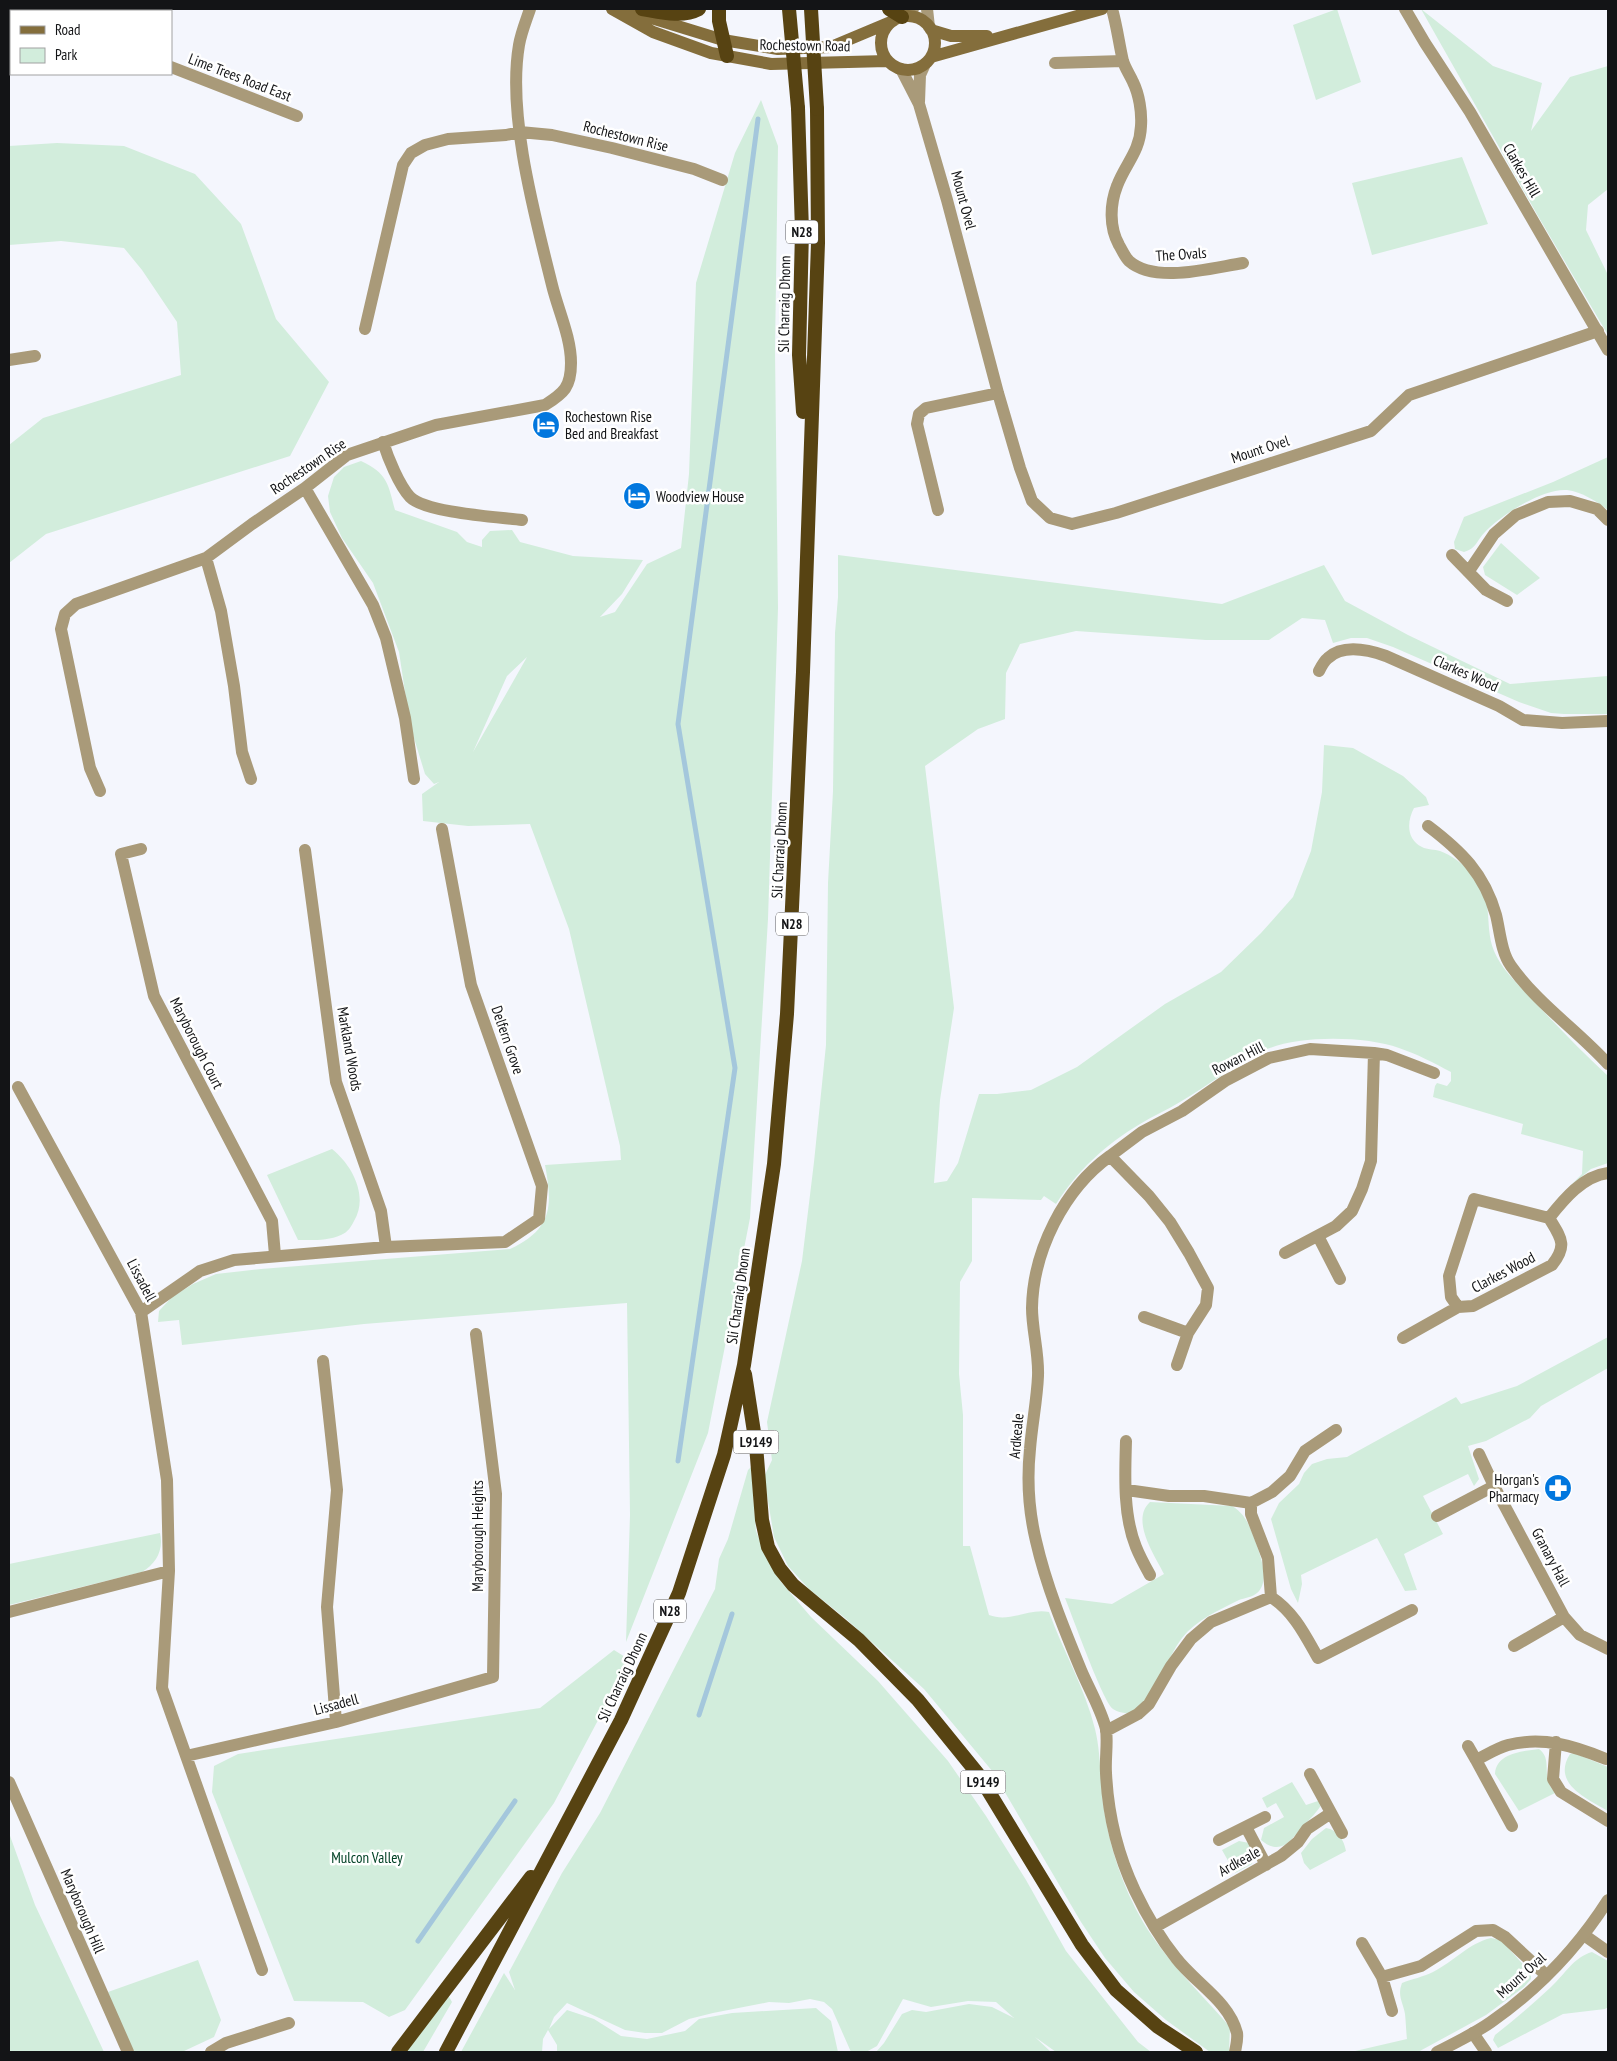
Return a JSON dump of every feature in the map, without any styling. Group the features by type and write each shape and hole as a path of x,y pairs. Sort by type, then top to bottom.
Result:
{"highway":[{"path":"642,9 674,14 699,9"},
{"path":"719,9 722,40 727,56"},
{"name":"Sli Charraig Dhonn","path":"789,9 798,108 802,231 799,355 808,481"},
{"name":"Sli Charraig Dhonn","path":"446,2052 621,1720 678,1594 724,1455 744,1364 774,1164 787,1014 802,682 818,243 817,109 811,9"},
{"name":"L9149","path":"744,1364 756,1445 762,1520 768,1547 780,1569 793,1585 859,1640 918,1700 972,1766 1082,1945 1116,1990 1158,2027 1196,2052"},
{"name":"N28","path":"398,2052 556,1843"}],"main road":[{"name":"Rochestown Road","path":"612,9 653,32 712,53 727,56 771,64 888,61"},
{"name":"Rochestown Road","path":"622,9 722,40 778,49 831,47 901,14"},
{"path":"1002,36 951,36 930,29 920,19 901,14 886,27 882,35 881,44 883,53 888,61 901,69 914,69 928,60 1002,36 1102,9"},
{"path":"928,60 934,44 930,29"}],"street":[{"name":"Rochestown Rise","path":"100,791 90,768 60,629 65,614 76,604 206,558 305,488 347,455 436,425 545,405 561,396 569,382 571,362 566,333 529,186 516,95 519,45 530,9"},
{"path":"927,9 930,29"},
{"name":"The Ovals","path":"1112,9 1124,61 1140,102 1142,124 1137,149 1118,184 1112,207 1112,220 1116,240 1128,260 1144,271 1168,274 1243,263"},
{"name":"Clarkes Hill","path":"1405,9 1424,43 1470,112 1608,350"},
{"name":"Mount Ovel","path":"920,104 920,75 928,60"},
{"path":"1055,63 1124,61"},
{"name":"Lime Trees Road East","path":"172,67 297,116"},
{"name":"Mount Ovel","path":"901,69 920,104 948,200 998,392 1020,468 1032,501 1050,518 1072,524 1116,513 1371,431 1409,395 1598,331"},
{"name":"Rochestown Rise","path":"365,329 404,165 411,153 425,145 448,139 506,135 520,132 552,135 694,169 722,180"},
{"path":"9,360 36,356"},
{"path":"938,510 917,424 919,414 926,408 998,392"},
{"path":"383,442 390,464 410,497 421,504 478,515 522,520"},
{"path":"305,488 374,605 386,638 405,718 414,778"},
{"path":"1469,571 1494,534 1516,515 1548,502 1570,501 1597,509 1608,520"},
{"path":"1452,555 1486,590 1507,601"},
{"path":"206,558 221,611 234,686 242,752 251,779"},
{"name":"Clarkes Wood","path":"1319,671 1328,657 1346,650 1370,651 1386,656 1499,706 1523,720 1562,723 1608,721"},
{"path":"1428,826 1455,847 1482,880 1496,914 1501,940 1510,965 1546,1004 1608,1064"},
{"name":"Delfern Grove","path":"386,1247 506,1242 539,1219 542,1186 471,985 442,829"},
{"name":"Maryborough Court","path":"141,849 121,854 154,996 272,1221 275,1255"},
{"name":"Markland Woods","path":"305,850 336,1082 381,1212 386,1247"},
{"name":"Rowan Hill","path":"1110,1156 1142,1132 1182,1111 1225,1081 1269,1058 1310,1049 1374,1053 1387,1055 1434,1073"},
{"path":"1285,1253 1336,1226 1352,1211 1362,1189 1371,1161 1374,1053"},
{"name":"Lissadell","path":"18,1087 141,1312 167,1480 169,1571 162,1688 206,1818 262,1970"},
{"path":"1110,1156 1149,1196 1170,1222 1208,1288 1206,1305 1188,1333 1177,1364"},
{"name":"Ardkeale","path":"1110,1156 1091,1173 1071,1196 1054,1224 1043,1249 1035,1279 1032,1307 1038,1375 1029,1451 1029,1482 1036,1540 1045,1574 1066,1633 1106,1731 1104,1758 1107,1790 1113,1830 1123,1862 1136,1893 1155,1927 1177,1960 1220,2004 1231,2019 1238,2035 1235,2052"},
{"path":"1549,1218 1562,1202 1582,1184 1600,1174 1608,1173"},
{"name":"Clarkes Wood","path":"1474,1199 1549,1218 1562,1240 1561,1253 1552,1265 1473,1306 1458,1307 1451,1297 1449,1276 1474,1199"},
{"path":"1318,1236 1340,1279"},
{"path":"141,1312 200,1270 234,1260 386,1247"},
{"path":"1403,1338 1458,1307"},
{"path":"1144,1317 1188,1333"},
{"name":"Maryborough Heights","path":"476,1334 496,1494 493,1677"},
{"path":"323,1360 337,1490 328,1606 336,1722"},
{"path":"1127,1490 1169,1496 1228,1498 1251,1503 1272,1492 1290,1476 1305,1451 1336,1430"},
{"path":"1126,1441 1129,1518 1136,1546 1150,1575"},
{"name":"Granary Hall","path":"1479,1454 1564,1618 1580,1635 1608,1649"},
{"path":"1437,1516 1494,1486"},
{"path":"1251,1503 1251,1514 1268,1558 1271,1597"},
{"path":"9,1612 169,1571"},
{"path":"1106,1731 1138,1714 1150,1704 1171,1666 1191,1639 1211,1622 1271,1597"},
{"path":"1271,1597 1282,1604 1295,1619 1318,1658 1412,1610"},
{"path":"1514,1646 1564,1618"},
{"name":"Lissadell","path":"186,1756 336,1722 493,1677"},
{"path":"1476,1760 1507,1745 1531,1741 1556,1742 1578,1747 1606,1759"},
{"path":"1556,1742 1553,1778 1561,1792 1608,1821"},
{"path":"1468,1746 1512,1826"},
{"path":"1310,1774 1342,1833"},
{"name":"Maryborough Hill","path":"9,1782 128,2052"},
{"name":"Ardkeale","path":"1155,1927 1281,1856 1298,1842 1307,1829 1331,1813"},
{"path":"1219,1840 1265,1817"},
{"path":"1246,1827 1266,1865"},
{"name":"Mount Oval","path":"1437,2052 1492,2022 1546,1975 1584,1935 1608,1900"},
{"path":"1382,1977 1421,1966 1476,1931 1493,1930 1505,1937 1546,1975"},
{"path":"1584,1935 1608,1952"},
{"path":"1362,1943 1382,1977 1392,2011"},
{"path":"211,2052 226,2043 289,2023"},
{"path":"1473,2033 1486,2052"}],"green space":[{"path":"1337,9 1361,82 1316,100 1293,25"},
{"path":"1421,9 1493,66 1542,83 1531,131 1570,77 1608,66 1608,189 1588,205 1586,230 1608,275 1608,335 1538,216"},
{"path":"761,100 778,146 775,350 778,608 768,919 750,1218 708,1433 626,1642 630,1515 627,1303 364,1324 182,1345 179,1320 158,1322 159,1311 172,1297 193,1284 216,1274 510,1249 524,1241 542,1225 549,1205 545,1165 621,1160 620,1146 569,929 530,824 468,826 423,821 422,794 439,782 434,784 425,774 410,725 399,652 373,583 342,538 330,512 328,496 334,477 344,467 361,461 370,465 385,480 395,510 457,532 467,542 482,547 482,540 490,531 512,530 520,542 573,556 643,560 622,594 600,617 615,612 647,564 681,548 689,474 696,283 735,153","holes":["527,657 473,752 507,676"]},
{"path":"57,143 124,146 195,174 241,224 276,319 329,382 290,456 46,534 9,563 9,445 43,418 181,375 177,322 142,270 124,248 61,241 9,245 9,146"},
{"path":"1462,157 1488,224 1372,255 1352,183"},
{"path":"1608,457 1608,510 1594,500 1578,493 1567,490 1546,493 1523,504 1501,518 1468,551 1464,552 1455,549 1454,542 1464,517 1553,482"},
{"path":"1501,543 1540,578 1517,595 1485,575 1483,567"},
{"path":"838,555 1222,604 1324,565 1345,601 1408,635 1510,684 1608,676 1608,714 1551,713 1519,702 1393,647 1367,638 1351,638 1333,643 1325,620 1302,618 1269,640 1206,640 1076,631 1020,644 1006,673 1005,719 978,729 925,766 954,1008 940,1100 934,1183 947,1181 958,1163 979,1094 1031,1090 1077,1067 1165,1004 1221,972 1261,933 1293,897 1311,851 1322,792 1324,745 1353,748 1403,776 1426,797 1429,805 1414,808 1410,818 1409,829 1413,839 1424,848 1438,850 1448,855 1471,872 1484,891 1491,941 1501,964 1515,982 1608,1076 1608,1163 1591,1169 1568,1188 1582,1174 1583,1151 1521,1134 1523,1124 1433,1097 1437,1083 1447,1086 1451,1081 1451,1072 1419,1056 1385,1044 1350,1039 1332,1039 1279,1045 1243,1062 1115,1141 1083,1169 1056,1204 1044,1196 1041,1200 972,1198 972,1261 960,1282 959,1374 963,1415 963,1546 970,1546 989,1615 1012,1617 1041,1611 1049,1612 1091,1714 1098,1747 1103,1804 1113,1850 1123,1880 1135,1908 1152,1937 1173,1964 1230,2027 1229,2051 1210,2052 1166,2020 1134,1992 1105,1958 1081,1922 993,1772 924,1689 845,1618 809,1589 788,1566 774,1537 764,1477 772,1460 767,1422 802,1261 826,1045 828,883 833,791"},
{"path":"332,1149 352,1172 359,1191 358,1211 350,1227 341,1235 325,1239 298,1240 267,1175"},
{"path":"1608,1337 1608,1368 1541,1406 1530,1418 1486,1441 1468,1446 1479,1479 1474,1486 1468,1474 1423,1496 1443,1534 1404,1554 1417,1590 1405,1591 1377,1538 1301,1575 1302,1584 1298,1603 1291,1589 1271,1519 1279,1503 1299,1484 1304,1473 1312,1464 1327,1459 1347,1457 1456,1397 1461,1404 1517,1386"},
{"path":"751,1467 756,1531 766,1557 781,1582 811,1617 878,1681 948,1761 986,1816 1026,1880 1066,1951 1138,2042 1151,2052 1056,2052 1035,2037 1051,2052 876,2052 884,2043 902,2014 912,2010 926,2012 969,2004 992,2007 1014,2018 996,2002 968,2001 931,2007 903,1999 877,2046 866,2052 851,2052 832,2009 824,2002 810,1999 789,2003 769,2002 713,2013 689,2019 662,2033 625,2030 567,2003 554,2017 549,2029 567,2010 594,2019 621,2036 647,2039 685,2031 699,2019 732,2013 816,2008 831,2021 838,2052 557,2052 557,2045 548,2030 543,2039 542,2052 461,2052 504,1973 515,1990 509,1972 562,1873 600,1813 715,1589 719,1559 728,1539 748,1470"},
{"path":"1150,1502 1232,1506 1241,1513 1247,1522 1260,1555 1264,1576 1261,1588 1255,1594 1216,1612 1194,1626 1182,1638 1154,1688 1142,1705 1135,1711 1124,1713 1113,1709 1108,1703 1065,1598 1112,1604 1164,1574 1150,1548 1143,1528 1142,1518 1144,1510"},
{"path":"160,1533 161,1545 158,1556 142,1572 9,1605 9,1564"},
{"name":"Mulcon Valley","path":"614,1650 630,1660 554,1803 405,2010 389,2017 363,2002 294,2001 212,1792 214,1766 238,1754 540,1708"},
{"path":"1539,1749 1545,1756 1550,1786 1555,1793 1519,1811 1495,1774 1497,1767 1505,1757 1511,1754"},
{"path":"1574,1753 1608,1767 1608,1811 1582,1796 1568,1782 1565,1774 1565,1765 1570,1754"},
{"path":"1292,1782 1306,1805 1318,1801 1322,1804 1290,1841 1280,1847 1274,1847 1261,1840 1264,1828 1284,1817 1276,1803 1267,1808 1262,1798"},
{"path":"1326,1828 1340,1836 1346,1851 1310,1870 1304,1863 1301,1853 1312,1839"},
{"path":"9,1833 35,1905 104,2052 9,2052"},
{"path":"1239,1841 1249,1843 1254,1855 1252,1864 1235,1873 1222,1850"},
{"path":"1491,1938 1501,1940 1528,1970 1531,1979 1524,1987 1486,2015 1418,2052 1351,2052 1407,2039 1405,2014 1400,1995 1402,1983 1433,1972 1468,1948"},
{"path":"1592,1952 1608,1961 1608,2007 1605,2009 1563,2014 1498,2048 1493,2040 1495,2035 1544,1993 1575,1962"},
{"path":"198,1960 221,2020 214,2037 182,2052 132,2052 108,1992"},
{"path":"448,1995 452,2002 423,2052 404,2052"}],"waterway":[{"path":"678,1461 735,1068 678,724 758,119"},
{"path":"699,1715 732,1614"},
{"path":"418,1941 515,1801"}],"place":[{"name":"Rochestown Rise Bed and Breakfast","path":"546,425"},
{"name":"Woodview House","path":"637,496"},
{"name":"Horgan's Pharmacy","path":"1558,1488"}]}
